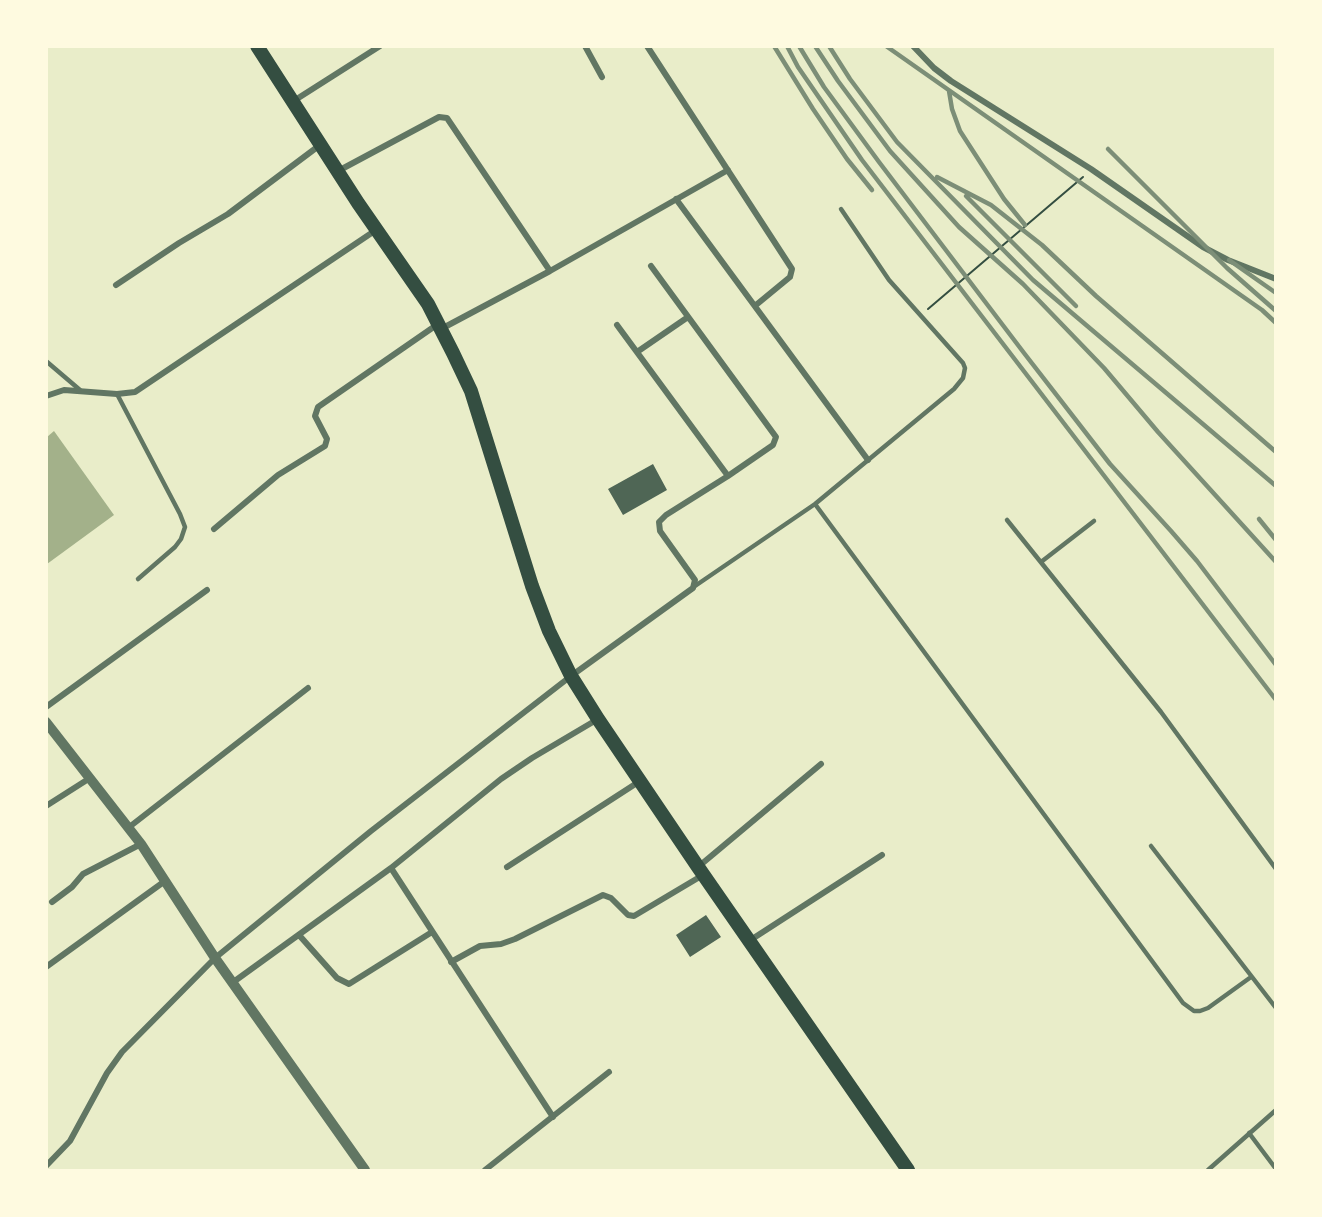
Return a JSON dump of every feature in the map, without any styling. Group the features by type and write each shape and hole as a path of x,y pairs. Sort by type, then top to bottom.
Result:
{"highway":[{"path":"257,46 320,145 415,285 439,326 471,391 531,586 571,676 701,871 908,1170"}],"street":[{"path":"292,102 380,46"},
{"path":"585,46 602,77"},
{"path":"647,46 792,269 790,277 756,305"},
{"path":"913,46 934,68 951,81 1091,169 1203,247 1275,279"},
{"path":"338,172 439,117 447,118 550,271"},
{"path":"117,285 179,243 228,214 320,145"},
{"path":"214,529 278,475 326,446 327,440 315,416 318,407 439,326 550,271 728,170"},
{"path":"676,199 868,460"},
{"path":"46,396 64,390 117,394 135,392 377,230"},
{"path":"46,1166 70,1141 107,1073 122,1053 214,958 371,831 571,676 686,595 695,586 693,577 660,531 659,522 666,515 773,445 776,437 651,266"},
{"path":"637,352 688,317"},
{"path":"617,325 728,476"},
{"path":"46,707 207,590"},
{"path":"128,828 308,688"},
{"path":"232,983 391,868 501,779 598,719"},
{"path":"46,722 141,844 214,958 365,1170"},
{"path":"452,962 480,946 501,944 515,939 603,895 611,898 628,915 634,916 701,871 821,764"},
{"path":"46,806 90,778"},
{"path":"507,867 640,781"},
{"path":"52,902 72,887 83,874 141,844"},
{"path":"749,941 882,855"},
{"path":"391,868 553,1117"},
{"path":"46,967 165,881"},
{"path":"299,935 337,978 349,984 432,932"},
{"path":"485,1170 609,1072"}],"lane":[{"path":"695,586 815,504 954,389 963,378 965,368 963,363 878,267 841,208"},
{"path":"46,361 80,390"},
{"path":"117,394 185,527 175,547 138,579"},
{"path":"815,504 1183,1003 1194,1011 1208,1008 1251,977"},
{"path":"1007,520 1161,712 1275,869"},
{"path":"1041,562 1094,520"},
{"path":"1151,846 1275,1008"},
{"path":"1208,1170 1275,1110"},
{"path":"1249,1133 1275,1169"}],"path":[{"path":"921,315 1080,180"}],"shaded area":[{"path":"54,431 114,515 47,564 47,437"}],"building":[{"path":"653,464 667,490 623,515 608,489"},
{"path":"706,915 721,937 690,957 676,935"}],"railway":[{"path":"774,46 847,159 872,190"},
{"path":"787,46 798,67 862,160 1276,700"},
{"path":"799,46 824,87 1024,353 1110,464 1197,561 1276,665"},
{"path":"815,46 890,151 959,227 1023,284 1104,368 1158,432 1276,562"},
{"path":"829,46 850,79 897,142 1033,280 1276,486"},
{"path":"886,46 1262,310 1276,323"},
{"path":"949,91 952,109 960,131 1004,199 1025,225"},
{"path":"1108,149 1227,268 1276,311"},
{"path":"937,177 991,205 1042,245 1096,296 1276,452"},
{"path":"966,196 1076,306"},
{"path":"1229,260 1276,293"},
{"path":"1259,519 1276,540"}]}
